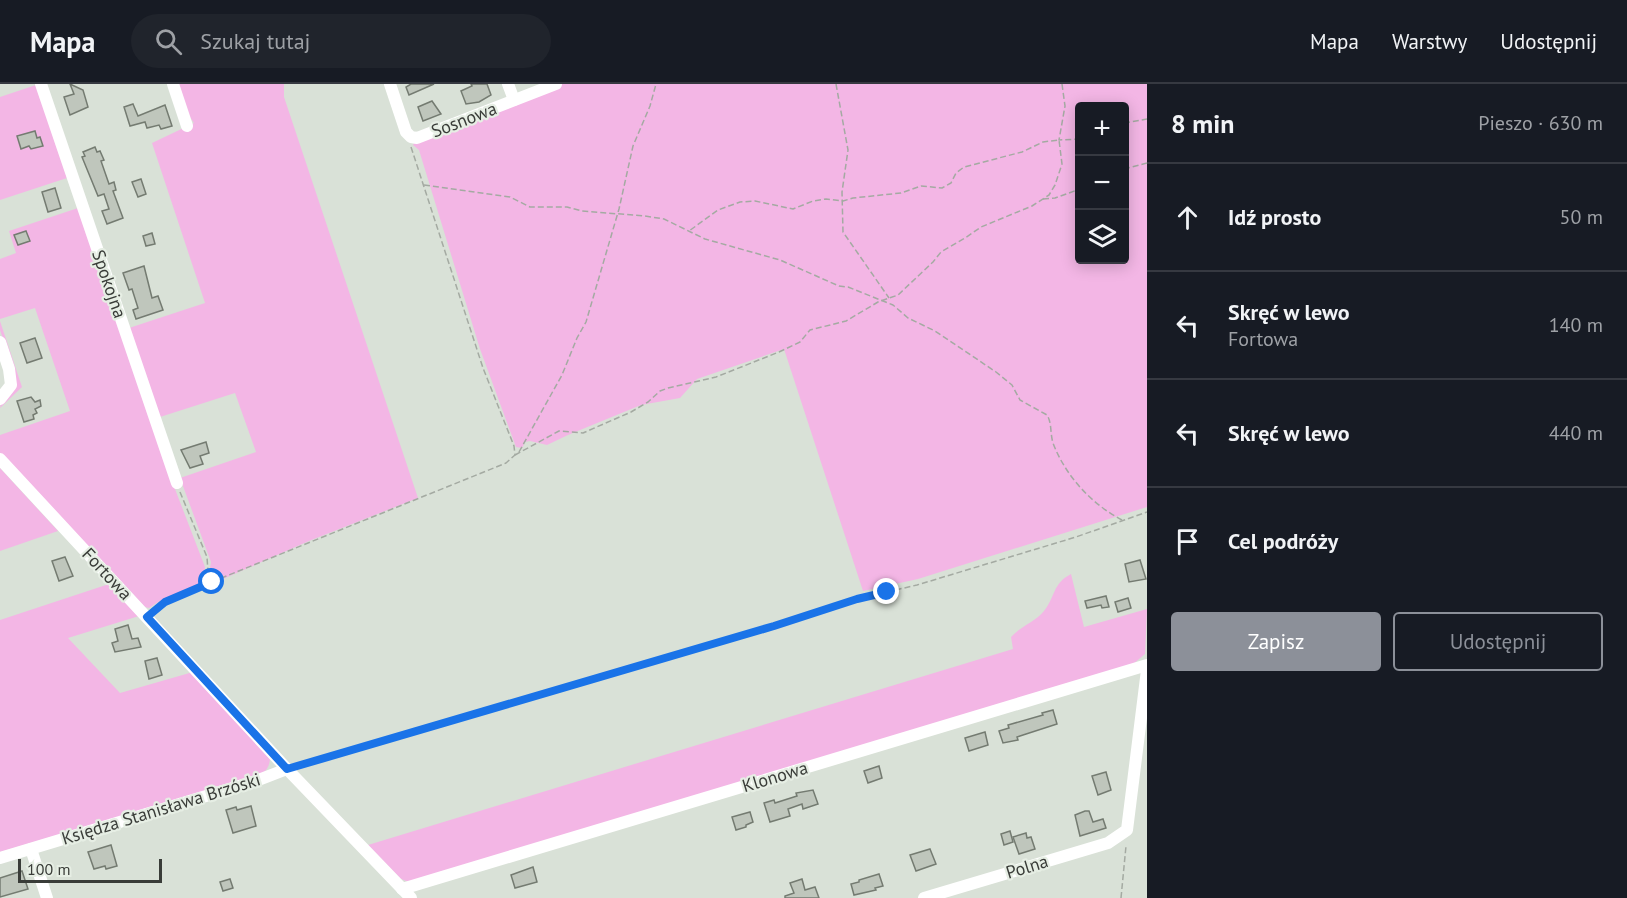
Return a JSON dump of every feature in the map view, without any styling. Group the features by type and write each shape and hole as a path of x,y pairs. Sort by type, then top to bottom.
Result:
{"street":[{"name":"Spokojna","path":"41,84 177,483"},
{"path":"173,84 187,126"},
{"path":"390,84 406,132"},
{"path":"508,84 514,100"},
{"name":"Sosnowa","path":"406,132 411,137 417,138 556,84"},
{"path":"0,342 9,369 11,385 0,399"},
{"name":"Fortowa","path":"0,459 287,769 407,893"},
{"name":"Klonowa","path":"407,893 1147,666"},
{"path":"1127,830 1147,670"},
{"name":"Księdza Stanisława Brzóski","path":"0,858 256,781 287,769"},
{"name":"Polna","path":"924,898 1108,843 1127,830"},
{"path":"31,849 47,898"}],"path":[{"path":"147,617 165,602 309,541 506,463 515,455 525,444 562,375 586,322 617,215 633,146 650,106 656,84"},
{"path":"836,84 848,150 842,192 843,232 890,299"},
{"path":"515,455 543,442 559,431 566,430 578,434 597,428 642,406 660,391 716,377 787,349 800,342 810,330 846,321 890,299 910,285 941,252 981,227 1043,199 1050,193 1062,164 1059,140 1065,106 1062,84"},
{"path":"1129,122 1147,119"},
{"path":"406,132 483,368 514,446 515,455"},
{"path":"689,231 718,210 740,202 755,201 793,209 813,201 826,199 843,201 901,193 921,186 942,188 951,183 956,172 964,167 1022,153 1044,142 1075,139"},
{"path":"1129,168 1147,163"},
{"path":"424,185 510,197 530,207 567,207 582,211 664,219 716,243 780,260 839,286 884,300 908,318 934,331 996,372 1012,385 1020,400 1047,415 1050,419 1052,441 1071,477 1098,505 1124,520"},
{"path":"1043,199 1055,198 1075,191"},
{"path":"177,483 207,557 208,572 198,588"},
{"path":"287,769 774,626 857,599 917,585 1076,537 1147,512"},
{"path":"1121,898 1127,830"}],"shaded area":[{"path":"177,84 284,84 284,97 418,498 309,541 207,586 211,562 180,478 256,452 235,393 160,417 129,328 205,303 152,143 194,123 187,113"},
{"path":"562,84 1147,84 1147,507 918,579 863,591 784,349 697,379 680,398 641,405 547,445 530,441 525,442 522,448 516,447 480,349 419,150 413,145 415,142"},
{"path":"36,85 67,178 0,200 0,97"},
{"path":"78,208 175,489 205,567 200,583 149,608 145,607 0,453 0,435 70,411 35,308 0,319 0,259 16,253 9,231"},
{"path":"0,321 22,387 0,408 11,363 0,330"},
{"path":"0,468 58,531 0,551"},
{"path":"1071,574 1084,627 1147,609 1145,654 1132,665 409,882 401,879 368,845 1013,649 1011,637 1040,615 1048,606 1060,582"},
{"path":"109,584 139,616 68,638 120,693 193,672 270,759 268,767 259,775 0,852 0,620"}],"building":[{"path":"70,84 83,90 88,107 70,115 64,97 74,94"},
{"path":"411,84 434,84 409,95 406,87"},
{"path":"471,84 487,84 491,95 479,102 466,104 461,91 472,86"},
{"path":"432,101 441,114 423,121 418,107"},
{"path":"133,104 138,116 165,105 172,126 161,129 159,125 147,128 145,122 130,126 124,107"},
{"path":"35,131 43,146 31,149 29,146 21,149 17,136"},
{"path":"95,147 97,152 100,151 104,160 101,161 109,184 114,182 116,190 113,191 123,218 107,224 102,211 109,209 104,194 98,196 82,157 85,156 83,152"},
{"path":"141,179 146,194 138,197 132,182"},
{"path":"55,188 61,208 48,212 42,192"},
{"path":"26,231 30,241 18,245 14,235"},
{"path":"152,233 155,244 146,246 143,236"},
{"path":"144,266 152,298 158,296 163,310 136,319 133,310 138,308 132,289 129,290 123,273"},
{"path":"35,338 42,358 27,363 20,343"},
{"path":"31,397 35,402 40,400 41,406 35,409 37,413 33,415 34,419 24,422 17,401"},
{"path":"206,442 209,453 200,456 203,464 190,468 181,450"},
{"path":"65,557 73,576 59,581 52,561"},
{"path":"1140,560 1146,579 1129,582 1125,564"},
{"path":"1106,596 1109,607 1102,608 1101,605 1087,608 1085,601"},
{"path":"1128,598 1131,608 1118,612 1115,602"},
{"path":"128,625 132,639 138,638 141,647 115,652 112,643 118,641 115,629"},
{"path":"157,658 162,675 149,679 145,661"},
{"path":"1053,710 1057,724 1017,737 1018,740 1003,743 999,731 1009,728 1008,725"},
{"path":"985,732 988,745 969,751 965,738"},
{"path":"879,766 882,778 868,783 864,771"},
{"path":"1106,772 1111,790 1098,795 1092,776"},
{"path":"813,790 818,804 803,809 802,804 788,809 790,816 770,822 764,803 774,800 775,803 797,796 796,793"},
{"path":"251,806 256,826 233,833 226,810"},
{"path":"1089,811 1093,822 1103,819 1106,828 1080,836 1075,815"},
{"path":"750,812 753,822 736,830 732,817"},
{"path":"1010,831 1013,842 1004,845 1001,834"},
{"path":"1026,833 1027,838 1031,837 1035,849 1019,854 1013,837"},
{"path":"111,845 117,866 94,869 88,852"},
{"path":"930,849 936,864 916,871 910,855"},
{"path":"533,867 537,882 515,888 511,875"},
{"path":"22,871 28,889 0,897 0,878"},
{"path":"879,874 883,886 854,895 851,884"},
{"path":"230,879 233,888 223,891 220,882"},
{"path":"802,879 805,890 815,887 819,898 785,898 794,893 790,883"}],"route":[{"path":"212,582 165,602 147,617 287,769 887,592"}]}
